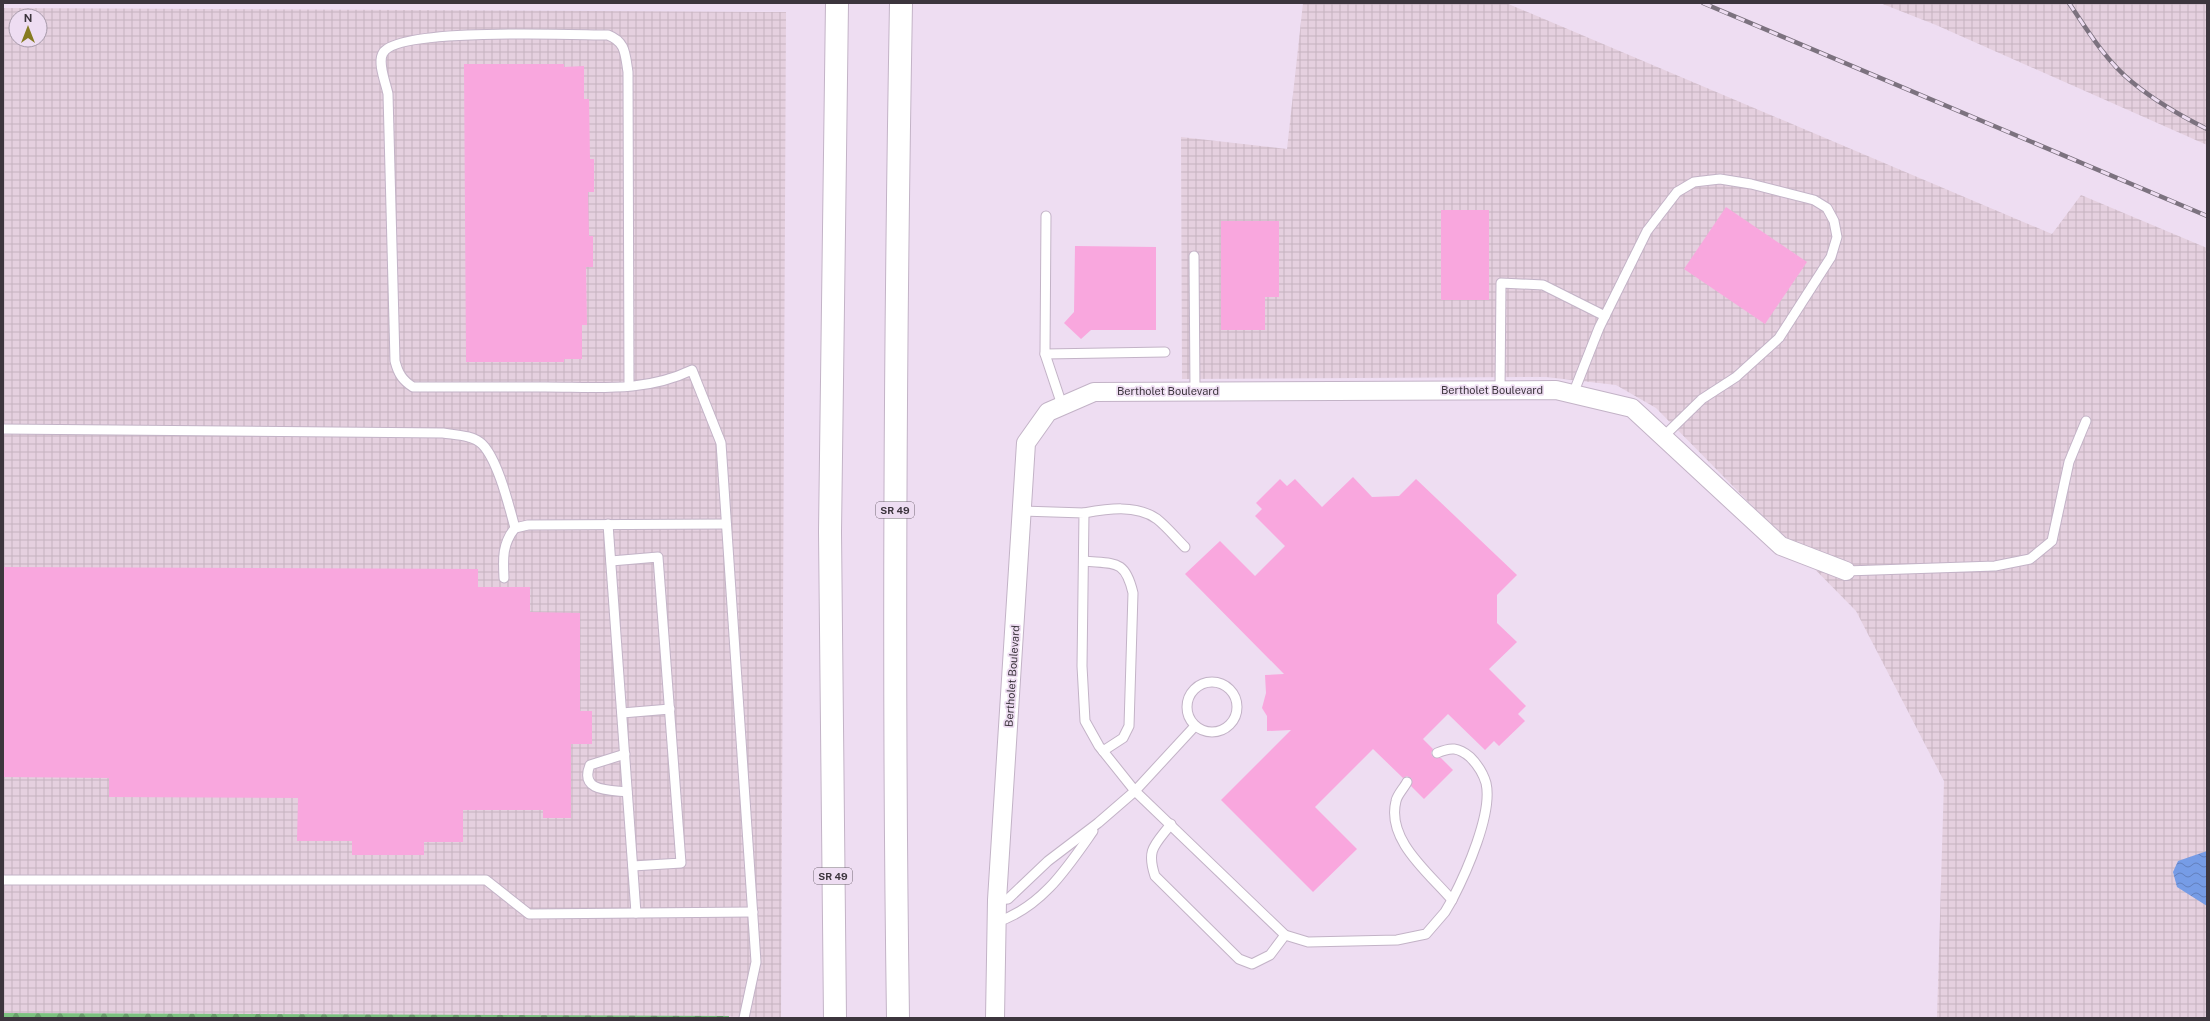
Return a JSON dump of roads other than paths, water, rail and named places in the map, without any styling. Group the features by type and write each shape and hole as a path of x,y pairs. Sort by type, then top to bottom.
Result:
{"highway":[{"name":"SR 49","path":"835,1018 830,524 837,3"},
{"name":"SR 49","path":"898,1018 895,535 896,326 901,3"}],"street":[{"name":"Bertholet Boulevard","path":"995,1018 997,900 1026,443 1048,412 1094,392 1556,390 1632,408 1781,546 1846,571"}],"lane":[{"path":"629,386 628,72 622,45 617,39 600,35 473,35 417,38 393,44 384,51 381,58 388,94 395,361 398,373 405,382 413,387 629,386 649,385 672,379 692,370 721,443 756,962 744,1018"},
{"path":"1573,394 1605,316 1647,231 1678,192 1694,182 1720,179 1751,184 1814,200 1826,208 1834,221 1837,237 1832,257 1779,338 1736,377 1702,399 1663,437"},
{"path":"1046,216 1045,354 1062,405"},
{"path":"1194,256 1195,391"},
{"path":"1500,390 1501,283 1543,285 1605,316"},
{"path":"1045,354 1165,352"},
{"path":"1846,571 1995,566 2030,558 2052,541 2069,462 2086,421"},
{"path":"3,429 443,433 464,436 481,443 490,454 506,497 515,528"},
{"path":"1022,511 1084,513 1116,508 1134,510 1156,518 1185,548"},
{"path":"1084,513 1082,666 1085,721 1103,751 1135,791 1285,935 1308,942 1397,940 1426,934 1445,912 1464,876 1477,839 1486,806 1486,783 1478,765 1462,750 1450,748 1437,753"},
{"path":"608,524 636,913"},
{"path":"504,578 503,550 508,535 515,528 528,525 726,524"},
{"path":"611,561 658,557 670,709 681,863 633,866"},
{"path":"1084,561 1118,564 1129,575 1133,593 1129,726 1123,738 1103,751"},
{"path":"1209,681 1226,685 1232,690 1238,706 1233,722 1219,731 1210,732 1195,726 1190,719 1186,703 1194,688 1209,681"},
{"path":"622,713 670,709"},
{"path":"997,900 1008,899 1048,861 1098,823 1135,791 1195,726"},
{"path":"625,754 590,765 587,778 590,784 597,788 627,792"},
{"path":"1407,782 1396,800 1395,819 1400,838 1452,900"},
{"path":"997,922 1016,916 1060,878 1098,823"},
{"path":"1171,824 1154,847 1150,861 1155,876 1239,959 1252,964 1270,955 1285,935"},
{"path":"3,880 486,880 529,914 753,912"}],"water":[{"path":"2207,851 2207,906 2177,887 2173,872 2178,861"}],"railway":[{"path":"1703,3 2207,216"},
{"path":"2069,3 2105,55 2123,74 2159,102 2207,129"}]}
